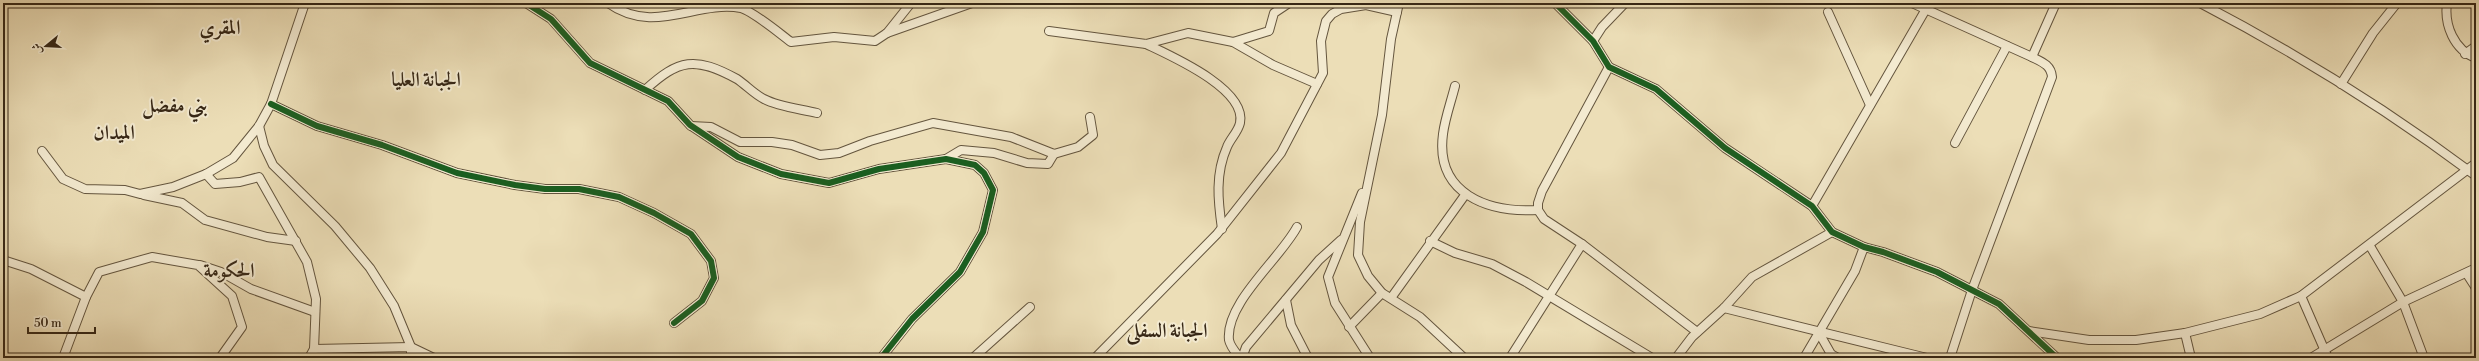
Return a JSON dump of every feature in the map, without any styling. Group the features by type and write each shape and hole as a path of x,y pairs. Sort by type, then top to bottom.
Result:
{"street":[{"path":"140,194 173,187 206,174 233,158 259,126 271,104 305,3"},
{"path":"526,3 551,19 590,63 668,101 690,125 738,157 781,174 829,183 878,170 946,159 974,165 989,182 993,190 983,232 960,272 912,319 881,358"},
{"path":"608,3 632,15 651,16 666,16 705,7 727,5 742,8 791,42 834,37 875,41 887,33 972,3"},
{"path":"1233,42 1269,30 1274,13 1289,3"},
{"path":"1399,3 1382,115 1360,222 1358,255 1368,276 1382,293 1420,317 1464,358"},
{"path":"1555,3 1593,41 1609,67 1656,89 1725,148 1794,196 1812,206 1832,232 1864,247 1883,252 1937,272 1999,304 2057,358"},
{"path":"1593,41 1602,27 1625,3"},
{"path":"1912,3 1926,6 2032,57 2048,66 2052,76 1972,290 1950,358"},
{"path":"2032,57 2056,3"},
{"path":"2200,3 2241,25 2384,109 2421,138 2476,176"},
{"path":"2341,84 2373,33 2397,3"},
{"path":"2447,3 2445,16 2452,36 2465,54 2476,58"},
{"path":"887,33 907,4"},
{"path":"1095,358 1222,229 1281,153 1323,73 1321,41 1326,21 1332,14 1341,9 1366,5 1397,12"},
{"path":"1812,206 1926,6"},
{"path":"1828,12 1870,105"},
{"path":"1049,31 1146,44 1194,66 1225,92 1240,114 1240,124 1226,148 1218,178 1222,229"},
{"path":"1146,44 1188,33 1233,42 1273,65 1317,84"},
{"path":"1955,143 2007,46"},
{"path":"2465,54 2476,46"},
{"path":"645,90 666,72 693,64 707,65 737,80 765,99 817,113"},
{"path":"1609,67 1542,191 1538,203 1538,210 1547,222 1582,244 1697,332"},
{"path":"1455,86 1443,134 1443,149 1446,167 1455,183 1464,195 1480,203 1515,211 1538,210"},
{"path":"271,104 317,126 382,145 457,173 515,186 545,189 579,189 619,197 654,213 691,234 711,261 714,278 702,301 674,323"},
{"path":"690,125 710,127 740,142 772,142 792,145 820,155 838,154 870,140 933,123 1010,137 1054,154 1078,147 1094,134 1090,117"},
{"path":"259,126 264,146 273,165 335,226 370,268 394,306 411,346 412,358"},
{"path":"946,159 961,150 994,153 1028,163 1048,164 1054,154"},
{"path":"42,151 63,179 85,189 125,190 182,203 205,220 268,237 296,241"},
{"path":"2029,331 2090,340 2136,340 2185,333 2260,314 2301,296 2370,246 2476,163"},
{"path":"206,174 215,184 240,182 259,177 296,241 307,262 316,299 314,349 309,358"},
{"path":"1368,180 1342,238 1328,278 1335,303 1349,328 1370,358"},
{"path":"1391,298 1464,195"},
{"path":"1241,358 1229,341 1229,324 1235,308 1289,242 1297,227"},
{"path":"1676,358 1697,332 1724,308 1752,277 1832,232"},
{"path":"1241,358 1246,347 1319,260 1342,238"},
{"path":"1430,241 1455,253 1492,264 1550,296 1652,358"},
{"path":"1510,358 1582,244"},
{"path":"2370,246 2403,302 2424,358"},
{"path":"1804,358 1855,271 1864,247"},
{"path":"62,358 86,297 99,272 152,257 198,265 221,272 251,290 315,312"},
{"path":"3,260 30,269 86,297"},
{"path":"198,265 232,296 242,327 220,358"},
{"path":"2311,358 2403,302 2467,274 2476,268"},
{"path":"2467,274 2476,288"},
{"path":"1349,328 1382,293"},
{"path":"2301,296 2328,358"},
{"path":"1286,300 1291,325 1308,358"},
{"path":"973,358 1030,307"},
{"path":"1724,308 1820,333 1927,358"},
{"path":"1820,333 1831,354 1838,358"},
{"path":"2185,333 2191,358"},
{"path":"314,349 411,346 434,358"}],"cycle path":[{"path":"526,3 551,19 590,63 668,101 690,125 738,157 781,174 829,183 879,169 946,159 975,165 984,173 993,190 983,232 960,272 912,319 881,358"},
{"path":"1555,3 1593,41 1609,67 1656,89 1725,148 1812,206 1832,232 1864,247 1883,252 1937,272 1999,304 2057,358"},
{"path":"271,104 317,126 382,145 457,173 515,185 545,189 579,189 619,197 654,213 691,234 711,261 714,278 702,301 674,323"}],"district":[{"name":"المقري","path":"220,28"},
{"name":"الجبانة العليا","path":"426,80"},
{"name":"بني مفضل","path":"175,106"},
{"name":"الميدان","path":"114,133"},
{"name":"الحكومة","path":"229,271"},
{"name":"الجبانة السفلى","path":"1167,331"}]}
